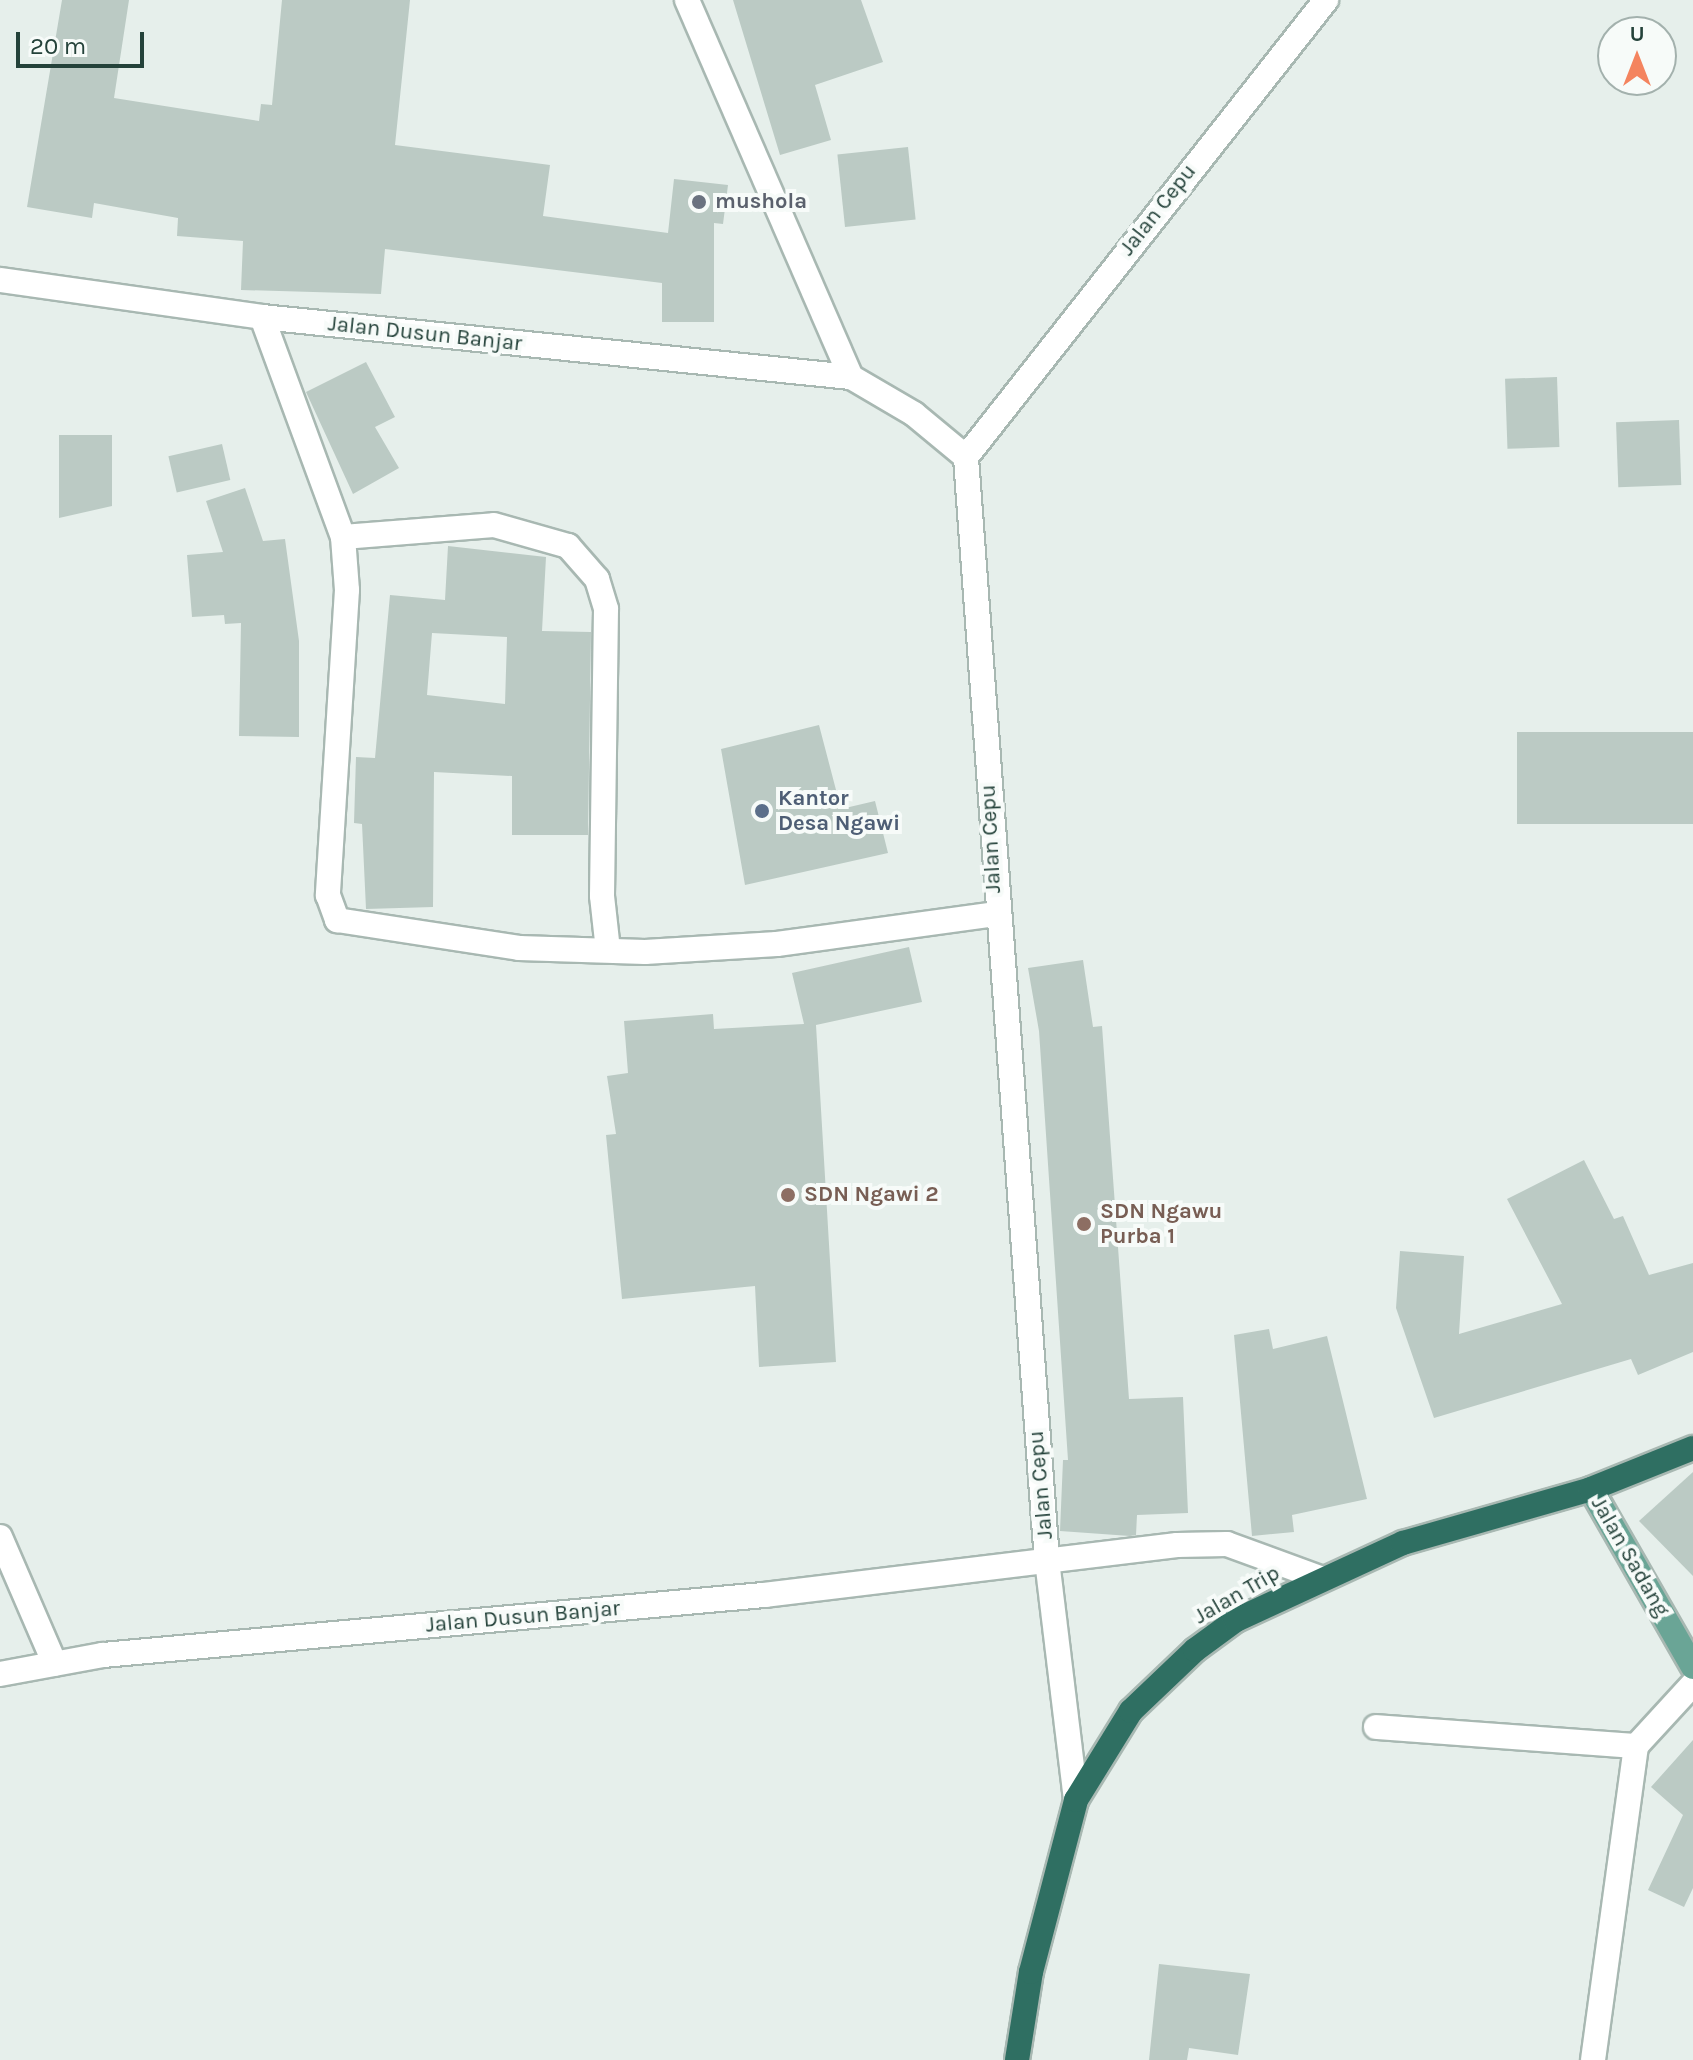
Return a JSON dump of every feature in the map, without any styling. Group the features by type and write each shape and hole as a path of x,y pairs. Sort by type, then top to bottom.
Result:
{"highway":[{"name":"Jalan Trip","path":"1017,2060 1031,1972 1076,1800 1131,1711 1195,1650 1236,1620 1320,1578 1403,1543 1591,1489 1693,1448"}],"main road":[{"name":"Jalan Sadang","path":"1591,1489 1693,1667"}],"street":[{"path":"687,0 851,377 914,414 966,457"},
{"name":"Jalan Cepu","path":"1076,1800 1047,1561 995,914 966,457 1326,0"},
{"name":"Jalan Dusun Banjar","path":"0,280 262,317 851,377"},
{"path":"262,317 343,537 347,590 328,895 337,920 519,948 608,950 777,944 995,914"},
{"path":"343,537 494,525 568,546 597,579 606,609 602,896 608,950"},
{"path":"0,1537 55,1664"},
{"name":"Jalan Dusun Banjar","path":"0,1674 55,1664 764,1595 1047,1561 1227,1544 1320,1578"},
{"path":"1593,2060 1636,1746 1693,1684"},
{"path":"1376,1727 1636,1746"}],"building":[{"path":"62,0 129,0 114,98 259,121 261,104 272,105 282,0 410,0 395,145 550,165 543,216 668,233 674,179 728,185 723,224 714,223 714,322 662,322 662,283 385,249 381,294 241,290 243,241 177,236 178,218 94,203 92,218 27,207"},
{"path":"733,0 861,0 883,62 815,85 831,140 780,155"},
{"path":"908,147 916,220 845,227 837,154"},
{"path":"366,362 395,417 375,427 399,468 353,494 306,392"},
{"path":"1557,377 1559,447 1507,449 1505,379"},
{"path":"1679,420 1681,485 1618,487 1616,422"},
{"path":"59,435 112,435 112,506 59,518"},
{"path":"222,444 230,480 177,492 168,456"},
{"path":"245,488 263,541 285,539 299,641 299,737 239,736 241,623 225,624 224,615 192,617 187,555 223,552 206,501"},
{"path":"448,546 546,557 542,631 591,632 588,835 512,835 512,776 434,772 433,907 366,909 362,824 354,823 356,757 375,758 390,595 445,600","holes":["432,633 507,637 505,704 427,695"]},
{"name":"Kantor Desa Ngawi","path":"819,725 841,809 875,801 888,853 745,885 721,749"},
{"path":"1517,732 1693,732 1693,824 1517,824"},
{"path":"909,947 922,1002 816,1025 836,1362 759,1367 755,1286 622,1299 606,1135 616,1134 607,1076 628,1073 624,1021 713,1014 714,1029 804,1024 792,973"},
{"name":"SDN Ngawu Purba 1","path":"1083,960 1093,1027 1102,1026 1129,1399 1183,1397 1188,1513 1137,1515 1136,1535 1130,1536 1060,1531 1063,1460 1068,1460 1039,1031 1028,968"},
{"path":"1584,1160 1614,1219 1623,1216 1649,1275 1693,1263 1693,1352 1638,1375 1631,1359 1434,1418 1396,1308 1400,1251 1464,1256 1459,1334 1562,1304 1507,1199"},
{"path":"1269,1329 1273,1349 1327,1336 1367,1499 1292,1515 1294,1532 1252,1536 1234,1335"},
{"path":"1693,1472 1693,1576 1639,1521"},
{"path":"1693,1740 1693,1888 1684,1907 1648,1890 1683,1815 1651,1787"},
{"path":"1159,1964 1250,1974 1238,2055 1189,2048 1187,2060 1149,2060"}],"place":[{"name":"mushola","path":"699,202"},
{"name":"Kantor Desa Ngawi","path":"762,811"},
{"name":"SDN Ngawi 2","path":"788,1195"},
{"name":"SDN Ngawu Purba 1","path":"1084,1224"}]}
